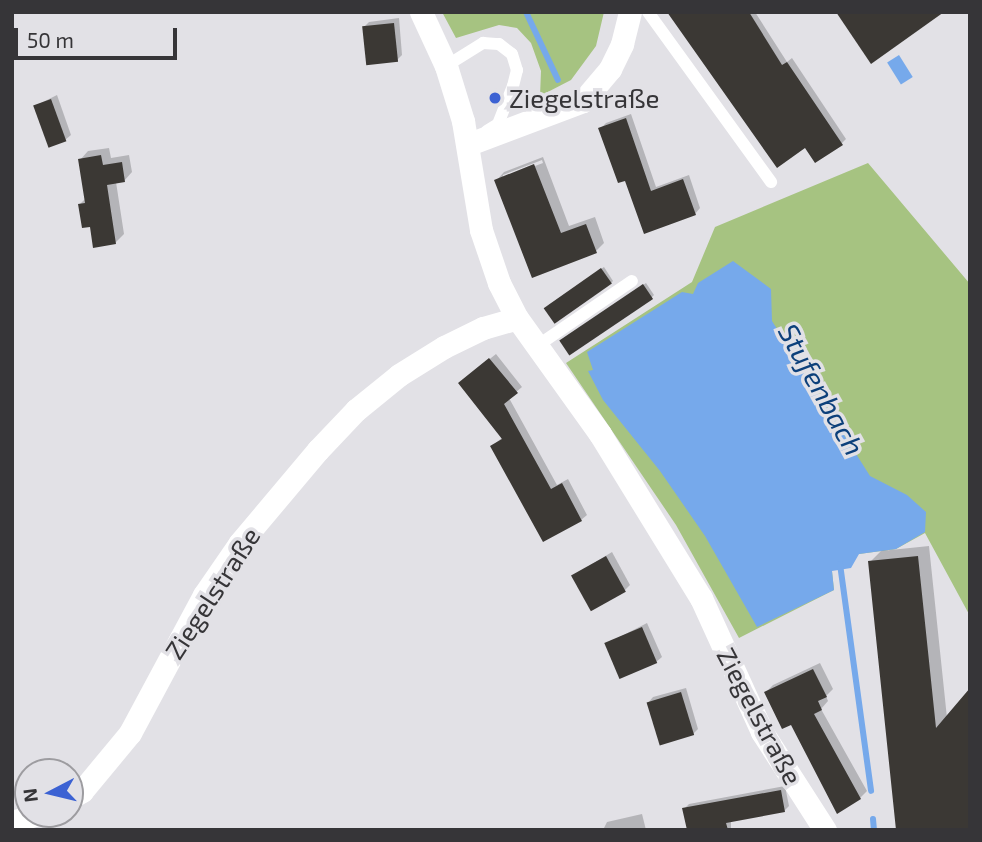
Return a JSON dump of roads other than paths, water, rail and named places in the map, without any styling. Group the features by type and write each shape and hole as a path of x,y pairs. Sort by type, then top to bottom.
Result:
{"street":[{"name":"Ziegelstraße","path":"421,12 446,66 469,144 481,230 499,283 517,318 600,434 701,598 762,732 825,830"},
{"path":"469,144 575,105 593,92 622,44 630,12"},
{"name":"Ziegelstraße","path":"84,789 130,733 204,595 239,544 318,450 356,410 399,375 482,328 517,318"}],"lane":[{"path":"648,12 772,182"},
{"path":"446,66 483,43 499,44 516,61 516,76 498,124 469,144"},
{"path":"537,346 632,281"}],"water":[{"path":"899,55 913,77 901,84 887,62"},
{"path":"733,261 771,289 772,321 870,476 907,495 926,512 925,532 896,549 859,554 851,568 832,571 834,590 757,627 705,536 660,471 603,400 588,371 593,370 587,352 682,292 693,294 698,283"}],"waterway":[{"name":"Stufenbach","path":"526,12 558,80"},
{"name":"Stufenbach","path":"840,564 871,791"},
{"name":"Stufenbach","path":"873,819 874,830"}],"place":[{"name":"Ziegelstraße","path":"495,98"}]}
